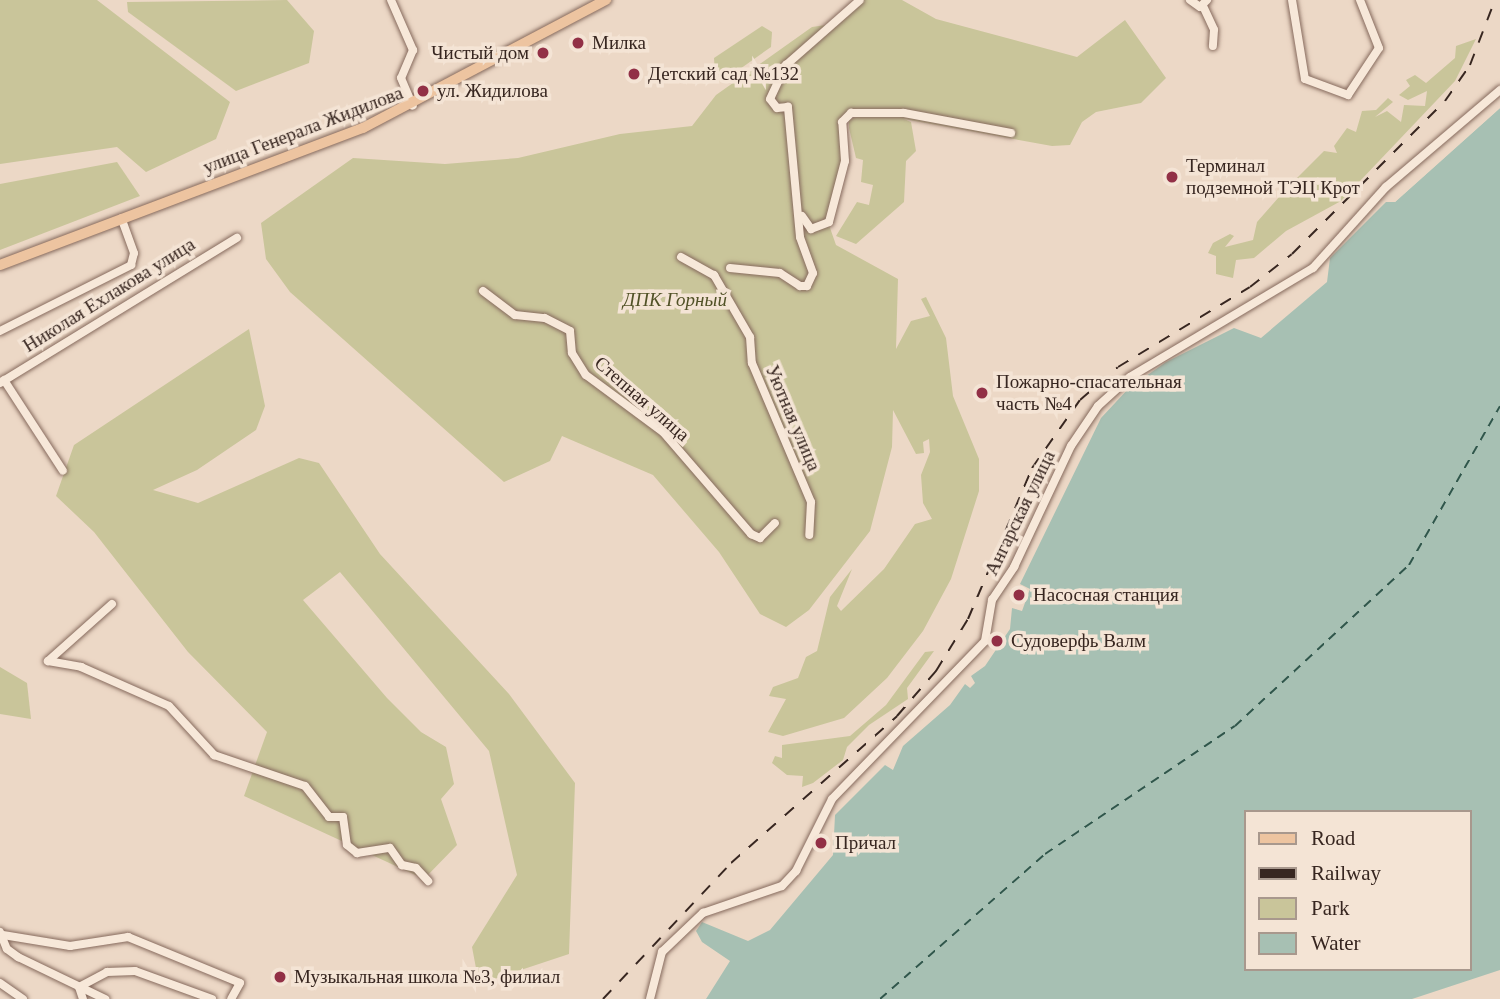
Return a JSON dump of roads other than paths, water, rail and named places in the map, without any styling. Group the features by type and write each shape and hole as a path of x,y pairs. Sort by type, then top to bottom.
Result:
{"main road":[{"name":"улица Генерала Жидилова","path":"0,265 413,106 606,0"}],"street":[{"path":"391,0 413,50 401,78 413,106"},
{"path":"730,268 780,273 807,286 813,272 800,237 788,107 777,108 770,99 786,65 860,0"},
{"path":"1190,0 1205,3 1214,30 1213,46"},
{"path":"1292,0 1308,81 1348,96 1380,48 1360,0"},
{"name":"Ангарская улица","path":"650,999 662,952 703,913 782,886 796,871 832,799 985,641 992,600 1014,567 1071,446 1098,405 1130,377 1313,268 1386,187 1500,90"},
{"path":"799,210 811,229 829,222 845,162 842,122 852,113 904,113 1011,133"},
{"path":"0,331 131,265 134,253 121,218"},
{"name":"Николая Ехлакова улица","path":"2,381 237,238"},
{"name":"Уютная улица","path":"681,257 714,275 750,337 752,363 811,502 809,535"},
{"name":"Степная улица","path":"483,291 515,315 545,318 570,331 572,353 586,374 663,432 751,534 760,538 775,523"},
{"path":"2,381 63,471"},
{"path":"112,604 48,661 81,667 160,701 214,755 305,786 329,817 343,817 347,845 357,853 390,848 402,865 416,868 429,881"},
{"path":"105,999 18,957 7,949 2,933 70,946 128,937 240,983 231,999"},
{"path":"79,987 107,972 135,971 212,999"},
{"path":"0,983 23,999"},
{"path":"79,987 83,999"}],"water":[{"path":"1500,108 1500,970 1412,999 706,999 730,961 702,942 696,931 702,922 748,941 770,930 833,855 835,815 885,765 893,770 903,746 950,705 965,684 970,688 975,683 971,676 985,666 1010,629 1012,608 1022,611 1030,589 1020,584 1101,418 1129,388 1166,362 1234,328 1261,338 1327,282 1330,258 1386,202 1395,202"}],"railway":[{"path":"603,999 731,863 897,716 936,671 968,619 1032,468 1080,400 1118,367 1250,287 1292,254 1445,101 1470,65 1495,0"}],"place":[{"name":"Милка","path":"578,43"},
{"name":"Чистый дом","path":"543,53"},
{"name":"Детский сад №132","path":"634,74"},
{"name":"ул. Жидилова","path":"423,91"},
{"name":"Терминал подземной ТЭЦ Крот","path":"1172,177"},
{"name":"Пожарно-спасательная часть №4","path":"982,393"},
{"name":"Насосная станция","path":"1019,595"},
{"name":"Судоверфь Валм","path":"997,641"},
{"name":"Причал","path":"821,843"},
{"name":"Музыкальная школа №3, филиал","path":"280,977"}],"park label":[{"name":"ДПК Горный","path":"675,300"}]}
